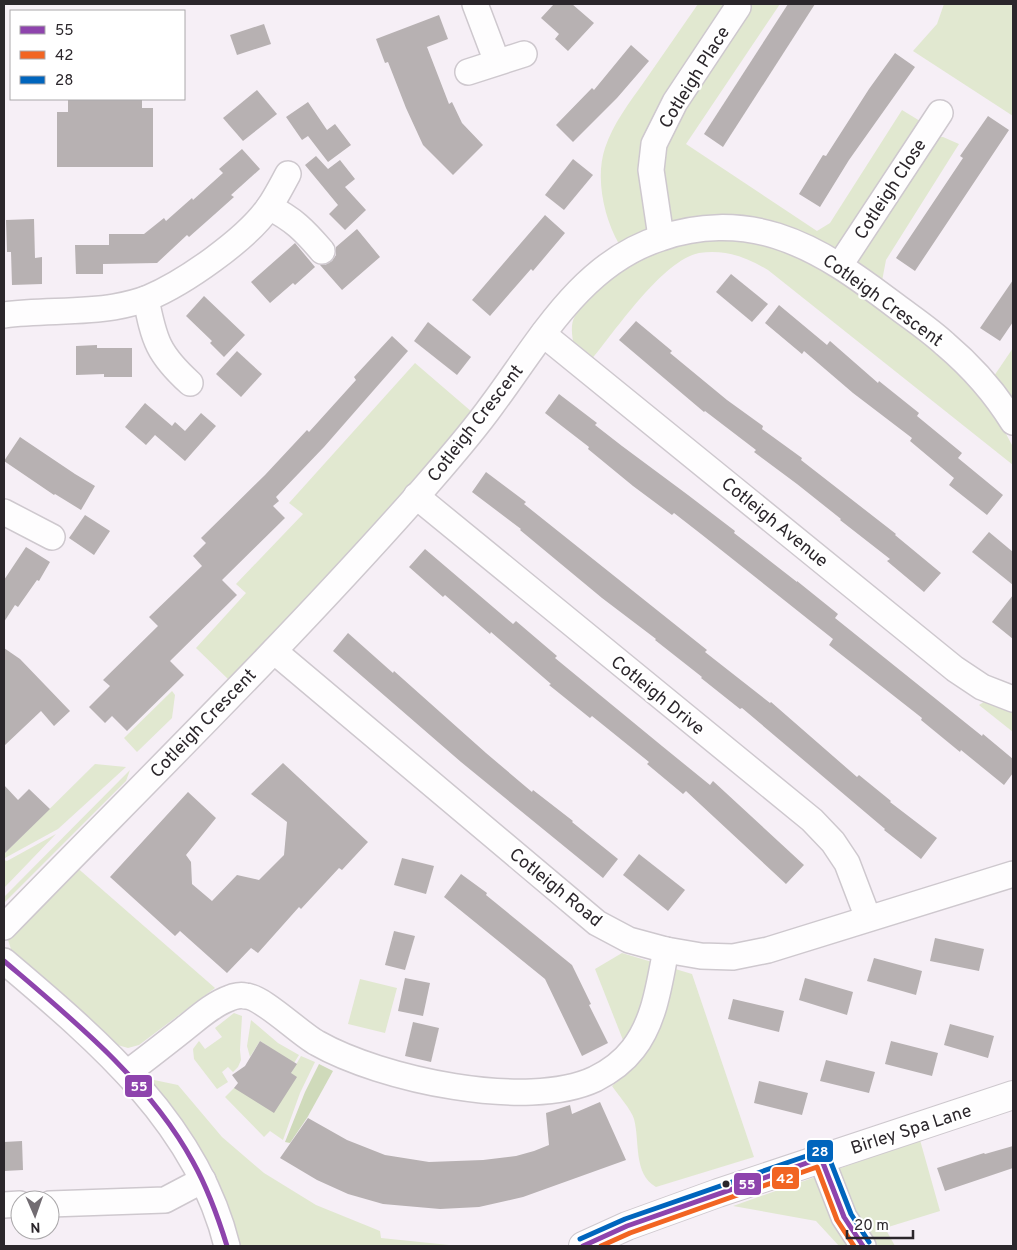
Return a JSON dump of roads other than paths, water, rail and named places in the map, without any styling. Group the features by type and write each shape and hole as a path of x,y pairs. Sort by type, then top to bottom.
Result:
{"street":[{"path":"475,4 496,62"},
{"name":"Cotleigh Place","path":"661,237 651,170 654,144 675,102 738,7"},
{"path":"468,72 524,54"},
{"name":"Cotleigh Close","path":"840,265 940,113"},
{"path":"4,315 81,311 114,307 146,299 174,286 250,229 269,208 288,174"},
{"path":"269,208 288,217 306,232 322,251"},
{"name":"Cotleigh Crescent","path":"4,927 274,650 416,496 491,407 543,334 598,271 631,250 661,237 710,227 745,228 777,236 807,248 840,265 945,343 1010,408"},
{"path":"146,299 151,326 160,352 172,367 190,383"},
{"name":"Cotleigh Avenue","path":"543,334 955,669 982,687 1013,699"},
{"name":"Cotleigh Drive","path":"416,496 812,820 833,842 847,863 868,918"},
{"path":"5,515 52,538"},
{"name":"Cotleigh Road","path":"274,650 597,923 629,940 666,950 701,956 733,956 768,950 1013,874"},
{"path":"127,1073 212,1007 231,997 247,996 266,1005 316,1043 378,1069 485,1091 526,1092 565,1088 594,1080 617,1066 633,1049 646,1028 655,1005 666,950"},
{"path":"4,961 92,1037 127,1073 186,1148 203,1180 222,1226 227,1246"},
{"name":"Birley Spa Lane","path":"583,1246 627,1226 718,1193 1013,1095"},
{"path":"821,1158 844,1217 863,1246"},
{"path":"60,1204 165,1200 203,1180"}]}
